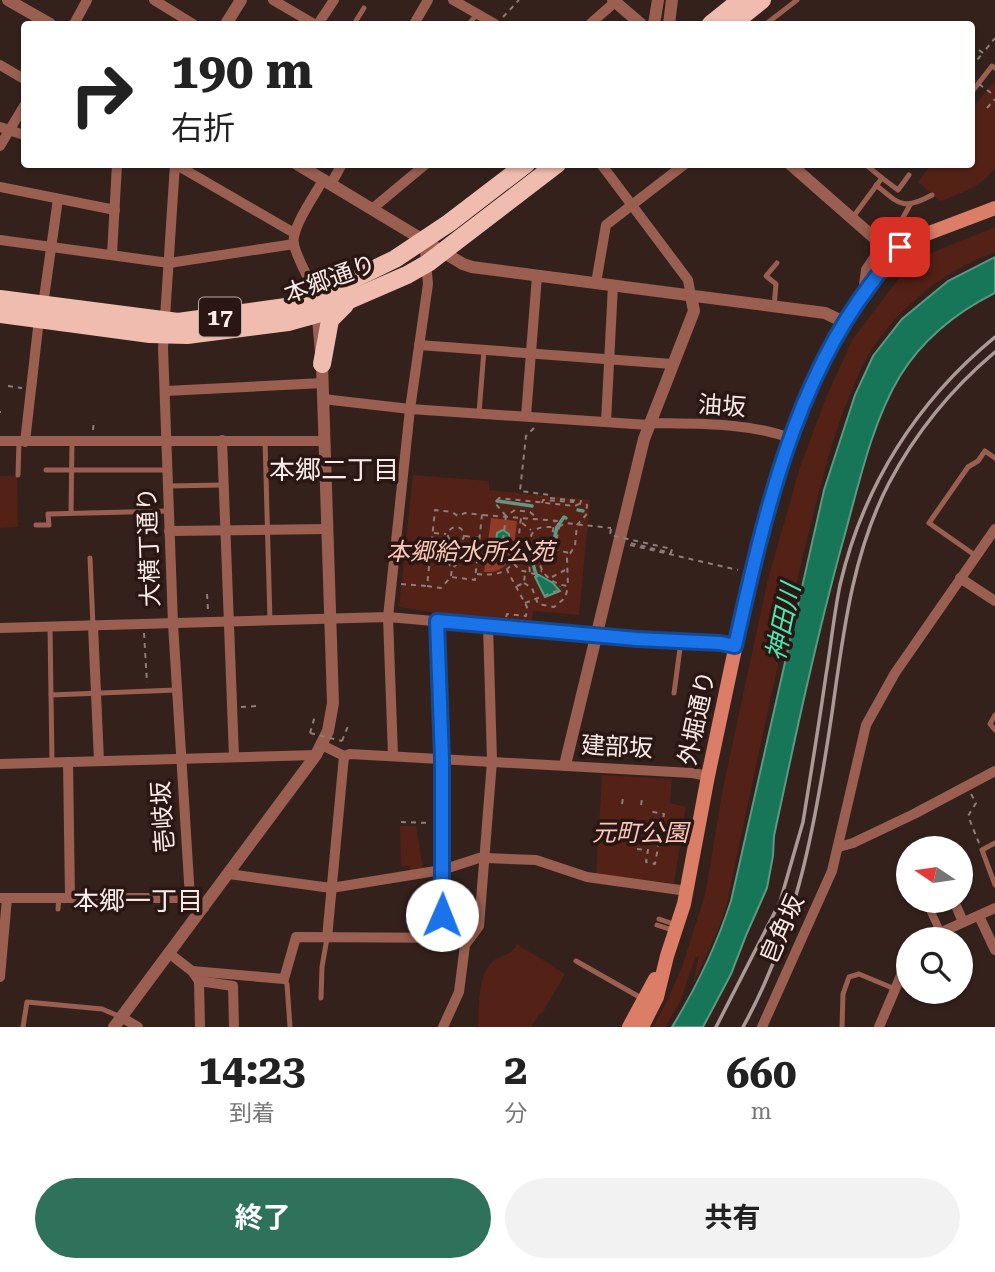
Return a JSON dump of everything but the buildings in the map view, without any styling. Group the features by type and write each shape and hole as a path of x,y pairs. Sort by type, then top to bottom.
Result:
{"highway":[{"path":"715,21 741,0"},
{"path":"736,21 762,0"},
{"name":"本郷通り","path":"0,299 41,312 164,328 178,336 288,322 424,240 521,168"},
{"name":"本郷通り","path":"316,306 347,303 428,263 552,168"},
{"path":"322,364 330,320 334,313 347,303"},
{"name":"本郷通り","path":"0,314 41,312"}],"main road":[{"name":"外堀通り","path":"642,1027 657,997 687,891 735,646 761,536 790,438 829,348 844,321 895,253 909,242 995,208"},
{"name":"外堀通り","path":"629,1027 667,956"}],"street":[{"path":"8,0 45,21"},
{"path":"76,21 87,0"},
{"path":"154,0 188,21"},
{"path":"228,21 240,0"},
{"path":"272,0 310,21"},
{"path":"318,21 334,0"},
{"path":"416,21 428,0"},
{"path":"453,0 490,21"},
{"path":"654,21 658,0"},
{"path":"669,21 672,0"},
{"path":"593,21 614,1 637,21"},
{"path":"0,65 21,77"},
{"path":"0,146 5,128 21,109"},
{"path":"112,255 114,168"},
{"name":"大横丁通り","path":"175,168 164,328 169,531 180,758"},
{"name":"大横丁通り","path":"181,168 294,239"},
{"path":"304,168 472,267 825,313 844,321"},
{"path":"0,240 169,263 294,239 327,182 339,168"},
{"path":"372,209 421,168"},
{"path":"565,765 649,424 694,311 688,280 604,168"},
{"path":"667,168 672,175"},
{"path":"596,283 606,225 680,168"},
{"path":"795,168 880,243 881,247 867,270 864,292"},
{"path":"0,187 114,210"},
{"path":"22,442 58,199"},
{"path":"138,1027 118,1022 319,750 328,731 333,703 322,364 312,285 294,239"},
{"path":"393,757 388,617 410,408 428,284 424,240"},
{"path":"526,416 537,276"},
{"path":"606,422 614,285"},
{"path":"419,345 673,364"},
{"path":"165,391 323,383"},
{"name":"油坂","path":"323,399 479,414 737,427 790,438"},
{"path":"0,440 325,441"},
{"path":"222,440 234,757"},
{"name":"皀角坂","path":"762,1027 832,871 866,725 895,673 995,528"},
{"path":"169,531 327,529"},
{"path":"960,579 995,601"},
{"path":"0,628 388,617 735,646"},
{"path":"437,621 442,759 441,937"},
{"path":"443,1027 459,992 465,945 479,926 492,761 488,625"},
{"path":"93,626 99,761"},
{"path":"0,764 234,757 319,750 344,756 327,938"},
{"name":"建部坂","path":"344,756 350,754 565,765 708,776"},
{"name":"壱岐坂","path":"180,758 190,898"},
{"path":"62,901 68,762"},
{"path":"839,847 853,843 995,771"},
{"path":"229,874 331,888 442,870 486,858 537,860 587,877 687,891"},
{"path":"0,977 3,898 62,901 190,898 204,908"},
{"path":"952,927 995,908"},
{"path":"932,914 938,927"},
{"path":"960,914 963,922"},
{"path":"979,915 995,950"},
{"path":"192,971 284,979 296,937 470,938"},
{"path":"170,954 192,971 199,981 200,1027"},
{"path":"199,981 233,985 234,1027"},
{"path":"879,1027 895,989"}],"lane":[{"path":"770,21 797,0"},
{"path":"356,21 364,8"},
{"path":"471,21 477,14"},
{"path":"975,88 992,66 995,68"},
{"path":"870,168 898,190 909,175"},
{"path":"852,219 882,178"},
{"path":"876,186 899,204 910,205 932,195"},
{"path":"909,242 901,221 910,205"},
{"path":"774,306 776,284 766,276 777,262"},
{"path":"479,414 484,350"},
{"path":"265,440 270,621"},
{"path":"18,475 22,442"},
{"path":"71,513 72,442"},
{"path":"976,556 929,523 968,467 978,461 985,451 995,458"},
{"path":"46,470 167,470"},
{"path":"168,486 223,485"},
{"path":"36,525 49,525 48,513 169,511"},
{"path":"90,558 93,626"},
{"path":"50,627 52,762"},
{"path":"674,693 681,641"},
{"path":"51,695 176,690"},
{"path":"995,715 990,724 995,730"},
{"path":"995,843 982,850 995,885"},
{"path":"658,922 676,928"},
{"path":"321,998 327,938"},
{"path":"576,961 644,1000"},
{"path":"842,1027 843,993 849,977 859,974 895,989"},
{"path":"284,979 287,984 290,1027"},
{"path":"23,1027 27,1003 102,1009 118,1022"}],"path":[{"path":"499,21 519,0"},
{"path":"975,62 995,38"},
{"path":"979,50 983,53"},
{"path":"975,81 995,97 988,108"},
{"path":"8,386 30,390"},
{"path":"537,425 526,436 520,491 581,501 580,504"},
{"path":"523,501 530,493"},
{"path":"503,540 506,516 495,503 499,498 587,505 586,515 577,525 575,546 569,552 565,598 554,607 538,604 532,588 524,583"},
{"path":"542,503 542,500 574,501"},
{"path":"427,586 435,510 452,512 458,516 465,513 506,516 521,520 561,518"},
{"path":"506,516 515,510 530,512 538,518"},
{"path":"451,577 475,580 482,515"},
{"path":"521,520 532,531"},
{"path":"476,574 491,576 507,570 513,563 521,520"},
{"path":"550,542 556,520"},
{"path":"532,531 559,527 565,523 611,528 610,535 672,549 671,553 622,542"},
{"path":"447,535 449,530 457,527 464,532 462,541 455,544"},
{"path":"555,546 559,527"},
{"path":"530,572 529,537 532,531"},
{"path":"433,533 447,535"},
{"path":"447,535 451,543 455,544"},
{"path":"464,536 480,538"},
{"path":"488,539 543,545"},
{"path":"550,542 569,552"},
{"path":"531,556 535,550 550,542"},
{"path":"622,542 738,570"},
{"path":"397,583 441,588 451,577 452,568 449,564 453,561 455,544"},
{"path":"555,546 540,555 539,565 544,575 561,586 568,586"},
{"path":"535,550 540,555"},
{"path":"430,556 454,556 477,561"},
{"path":"513,563 525,572 534,574 542,571"},
{"path":"551,578 567,569"},
{"path":"506,618 506,614 526,616 527,607 507,570"},
{"path":"524,583 525,572"},
{"path":"516,587 524,583"},
{"path":"524,603 559,590 561,586"},
{"path":"207,594 208,623"},
{"path":"144,625 147,691"},
{"path":"232,707 258,706"},
{"path":"316,716 310,733 342,741 348,726"},
{"path":"967,787 976,803 968,816 977,838"},
{"path":"622,804 623,798"},
{"path":"641,805 642,799"},
{"path":"636,849 648,850 646,862 655,864 664,814 648,811"},
{"path":"401,822 442,824"},
{"path":"660,834 684,839"},
{"path":"431,916 452,917"}],"green space":[{"path":"995,80 995,168 977,185 940,201 918,182 929,168 975,168 975,106"},
{"path":"995,227 995,252 958,269 911,304 884,333 858,376 830,452 803,555 727,903 693,984 699,956 695,958 680,1002 665,1027 653,1027 682,967 705,895 723,788 768,579 800,467 826,398 852,340 910,264"},
{"name":"本郷給水所公苑","path":"413,475 489,481 489,490 590,500 579,615 533,611 532,621 453,615 399,607"},
{"path":"0,476 17,476 18,527 0,528"},
{"name":"元町公園","path":"602,775 672,779 670,803 686,807 674,883 596,875"},
{"path":"400,826 416,826 423,869 410,871 409,866 401,866"},
{"path":"517,944 565,974 531,1027 478,1026 480,994 486,970 493,961 511,952"}],"shaded area":[{"name":"神田川","path":"995,257 995,293 954,318 930,338 900,376 881,415 860,478 815,652 774,836 767,888 731,974 703,1027 672,1027 705,965 731,901 824,490 855,395 873,356 902,319 948,281"},
{"path":"491,518 517,521 515,539 507,563 502,568 484,572"},
{"path":"503,530 509,534 509,542 506,548 500,549 496,544 497,533"},
{"path":"539,575 553,583 560,591 545,597 535,577"}],"waterway":[{"path":"497,501 532,506"},
{"path":"578,510 583,511"},
{"path":"537,576 534,559 553,544 557,527 564,517 566,518"}],"railway":[{"path":"716,1027 780,902 803,822 840,585 863,513 897,448 918,417 941,389 995,337"},
{"path":"743,1027 777,952 802,874 819,794 851,595 876,510 900,464 923,429 949,396 995,352"}],"district":[{"name":"本郷二丁目","path":"334,470"},
{"name":"本郷一丁目","path":"138,901"}],"route":[{"path":"442,915 442,759 437,621 735,646 761,536 790,438 829,348 844,321 900,247"}]}
